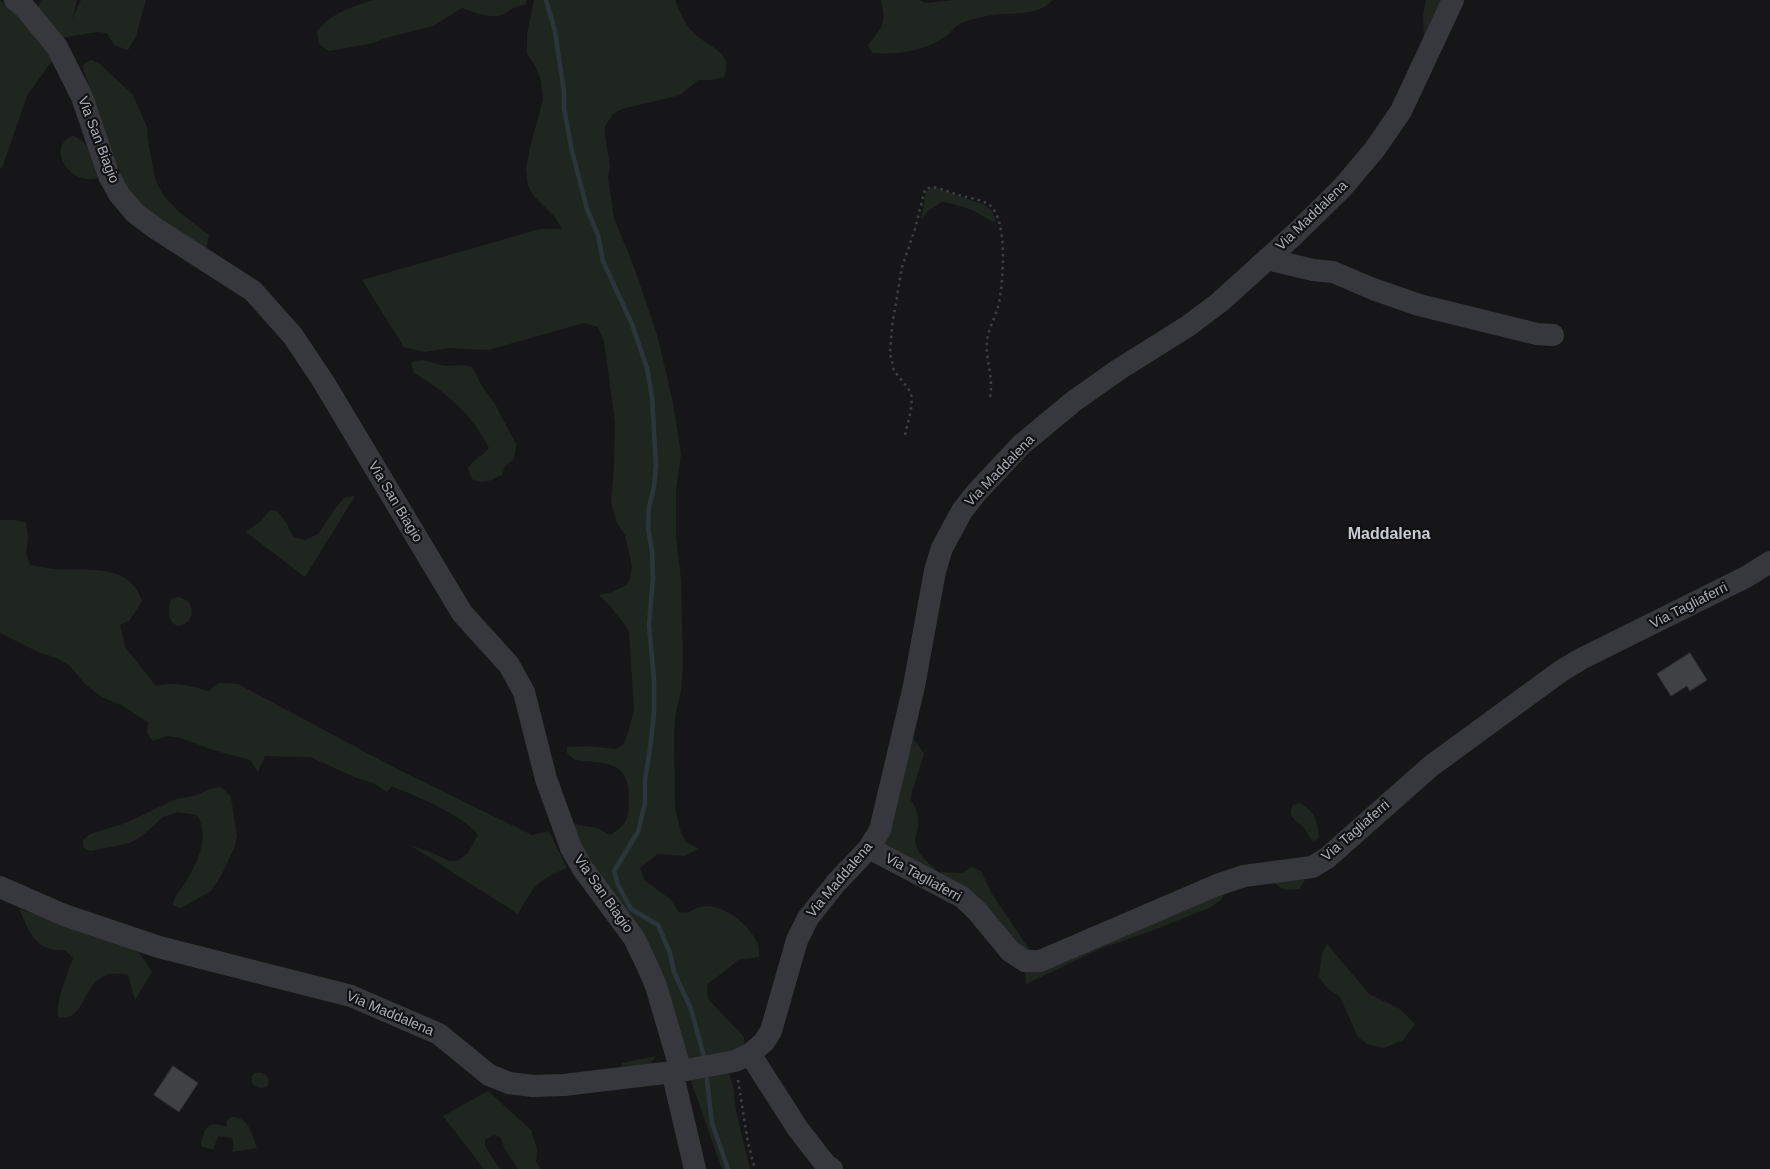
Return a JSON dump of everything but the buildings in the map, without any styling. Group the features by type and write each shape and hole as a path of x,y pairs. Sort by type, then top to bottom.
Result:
{"street":[{"name":"Via San Biagio","path":"15,0 25,8 57,47 82,97 109,176 119,194 136,213 155,228 253,291 293,336 324,380 462,613 509,665 524,692 546,779 571,848 583,869 634,938 656,986 680,1071 696,1169"},
{"name":"Via Maddalena","path":"0,887 64,915 160,948 351,996 439,1034 489,1075 509,1083 533,1086 564,1085 680,1071 736,1060 764,1042 771,1031 797,940 808,918 836,883 869,848 880,830 914,686 935,571 942,548 962,511 976,493 1021,445 1074,401 1118,370 1188,326 1220,302 1342,188 1376,149 1401,111 1453,0"},
{"path":"1267,259 1314,270 1333,272 1373,289 1419,305 1537,334 1553,335"},
{"name":"Via Tagliaferri","path":"869,848 962,897 977,911 1010,951 1025,962 1040,961 1217,884 1244,876 1312,867 1327,858 1430,766 1562,671 1581,659 1746,577 1770,562"},
{"path":"736,1060 798,1129 826,1165 832,1169"}],"path":[{"path":"904,435 911,410 912,397 908,388 894,371 890,353 892,326 902,267 915,229 925,189 933,187 987,203 994,210 999,222 1002,236 1002,283 996,316 988,339 990,397"},
{"path":"736,1060 748,1143 755,1169"}],"shaded area":[{"path":"0,0 38,33 57,55 27,96 0,169"},
{"path":"41,0 77,0 72,19 81,0 146,0 136,36 128,50 114,45 107,33 97,32 60,38 37,11"},
{"path":"373,0 527,0 525,5 515,7 499,16 483,15 462,8 433,26 369,44 329,51 319,44 317,31 335,15"},
{"path":"534,0 675,0 689,28 717,50 725,61 724,77 712,80 698,80 680,95 622,109 613,114 605,126 610,166 608,178 614,218 634,267 658,338 673,403 681,454 676,491 676,537 681,580 683,665 674,732 675,807 681,833 686,842 698,849 685,856 657,854 640,868 644,880 670,899 679,912 689,912 708,906 725,911 747,928 757,942 759,949 759,957 738,960 707,984 708,999 744,1037 744,1046 734,1051 693,1061 680,1058 597,883 573,824 597,828 610,835 625,822 629,804 626,780 619,769 605,763 577,760 567,753 567,747 588,746 615,749 623,745 634,710 629,630 599,595 612,592 627,585 632,566 625,535 617,523 611,502 615,422 604,341 598,327 584,323 488,350 449,348 424,352 404,347 362,280 540,229 562,229 554,216 533,195 528,185 526,169 543,100 541,80 535,65 527,54 527,34"},
{"path":"881,0 920,0 925,3 954,0 1053,0 1046,6 1031,12 996,15 964,22 938,41 911,51 872,53 868,46 883,22 884,15"},
{"path":"1426,0 1442,0 1424,37 1423,16"},
{"path":"91,60 100,64 133,95 147,127 155,179 163,195 178,211 209,235 205,254 158,224 121,179 82,65"},
{"path":"72,136 78,138 87,147 100,177 90,179 80,177 65,166 61,149 64,142"},
{"path":"934,187 985,205 992,211 996,223 970,210 942,202 928,211 921,219 925,193"},
{"path":"423,360 444,366 462,365 472,367 482,386 495,404 516,444 514,459 505,466 502,475 483,482 472,479 468,468 489,448 474,424 457,405 437,388 414,373 411,363"},
{"path":"355,496 305,577 246,532 261,521 270,510 278,512 287,524 293,537 305,540 318,534 344,498"},
{"path":"0,520 16,520 26,523 28,538 26,553 30,565 56,569 105,571 123,577 132,584 142,601 130,620 120,625 125,647 156,686 176,684 209,691 218,683 238,684 395,768 532,835 549,831 567,868 542,880 528,896 518,914 410,845 450,861 458,861 468,853 478,835 461,820 426,801 392,786 387,792 373,783 310,757 265,756 258,772 250,760 213,750 181,738 167,736 153,741 147,733 148,722 121,705 102,697 86,685 69,665 0,633"},
{"path":"178,597 189,603 192,613 188,622 177,626 171,621 169,610 171,599"},
{"path":"907,728 924,754 911,801 918,817 915,840 917,849 938,872 962,873 972,867 981,871 992,894 1031,952 995,931 876,849"},
{"path":"221,787 231,797 237,837 234,848 222,874 211,891 181,908 173,905 174,899 193,869 202,842 203,833 197,815 178,812 163,817 143,835 130,843 90,851 83,847 83,840 90,834 126,823 176,799 194,796 210,789"},
{"path":"1300,803 1315,818 1319,838 1314,841 1292,816 1291,810 1293,805"},
{"path":"1308,876 1299,889 1294,890 1283,889 1270,878"},
{"path":"1225,892 1221,900 1209,908 1102,948 1026,984 1025,973 1020,968"},
{"path":"19,909 103,935 136,948 152,972 135,1000 128,975 112,974 101,977 93,985 76,1012 69,1017 58,1017 60,995 73,958 65,950 55,950 40,944 30,933"},
{"path":"1327,944 1369,994 1400,1009 1415,1024 1403,1040 1384,1048 1367,1044 1358,1037 1340,997 1327,988 1319,977 1322,953"},
{"path":"656,1056 647,1067 620,1074 622,1063"},
{"path":"727,1069 733,1085 736,1111 750,1169 722,1169 690,1078"},
{"path":"255,1073 262,1073 267,1076 269,1080 267,1087 261,1088 253,1085 251,1079"},
{"path":"488,1091 531,1130 537,1149 536,1162 541,1169 518,1169 505,1149 500,1137 494,1135 485,1140 485,1146 500,1169 484,1169 443,1116"},
{"path":"231,1117 246,1123 257,1148 232,1152 234,1146 232,1138 218,1136 213,1150 201,1146 203,1135 208,1127 215,1124 226,1127 227,1120"}],"waterway":[{"path":"546,0 555,31 564,92 564,108 572,151 587,209 598,235 603,261 632,324 647,368 652,397 656,465 654,487 649,507 648,528 652,550 653,578 649,625 654,679 654,713 645,780 645,803 638,832 614,871 618,885 631,909 658,925 670,953 674,972 691,1009 705,1060"},
{"path":"706,1072 712,1123 728,1169"}],"district":[{"name":"Maddalena","path":"1389,535"}]}
